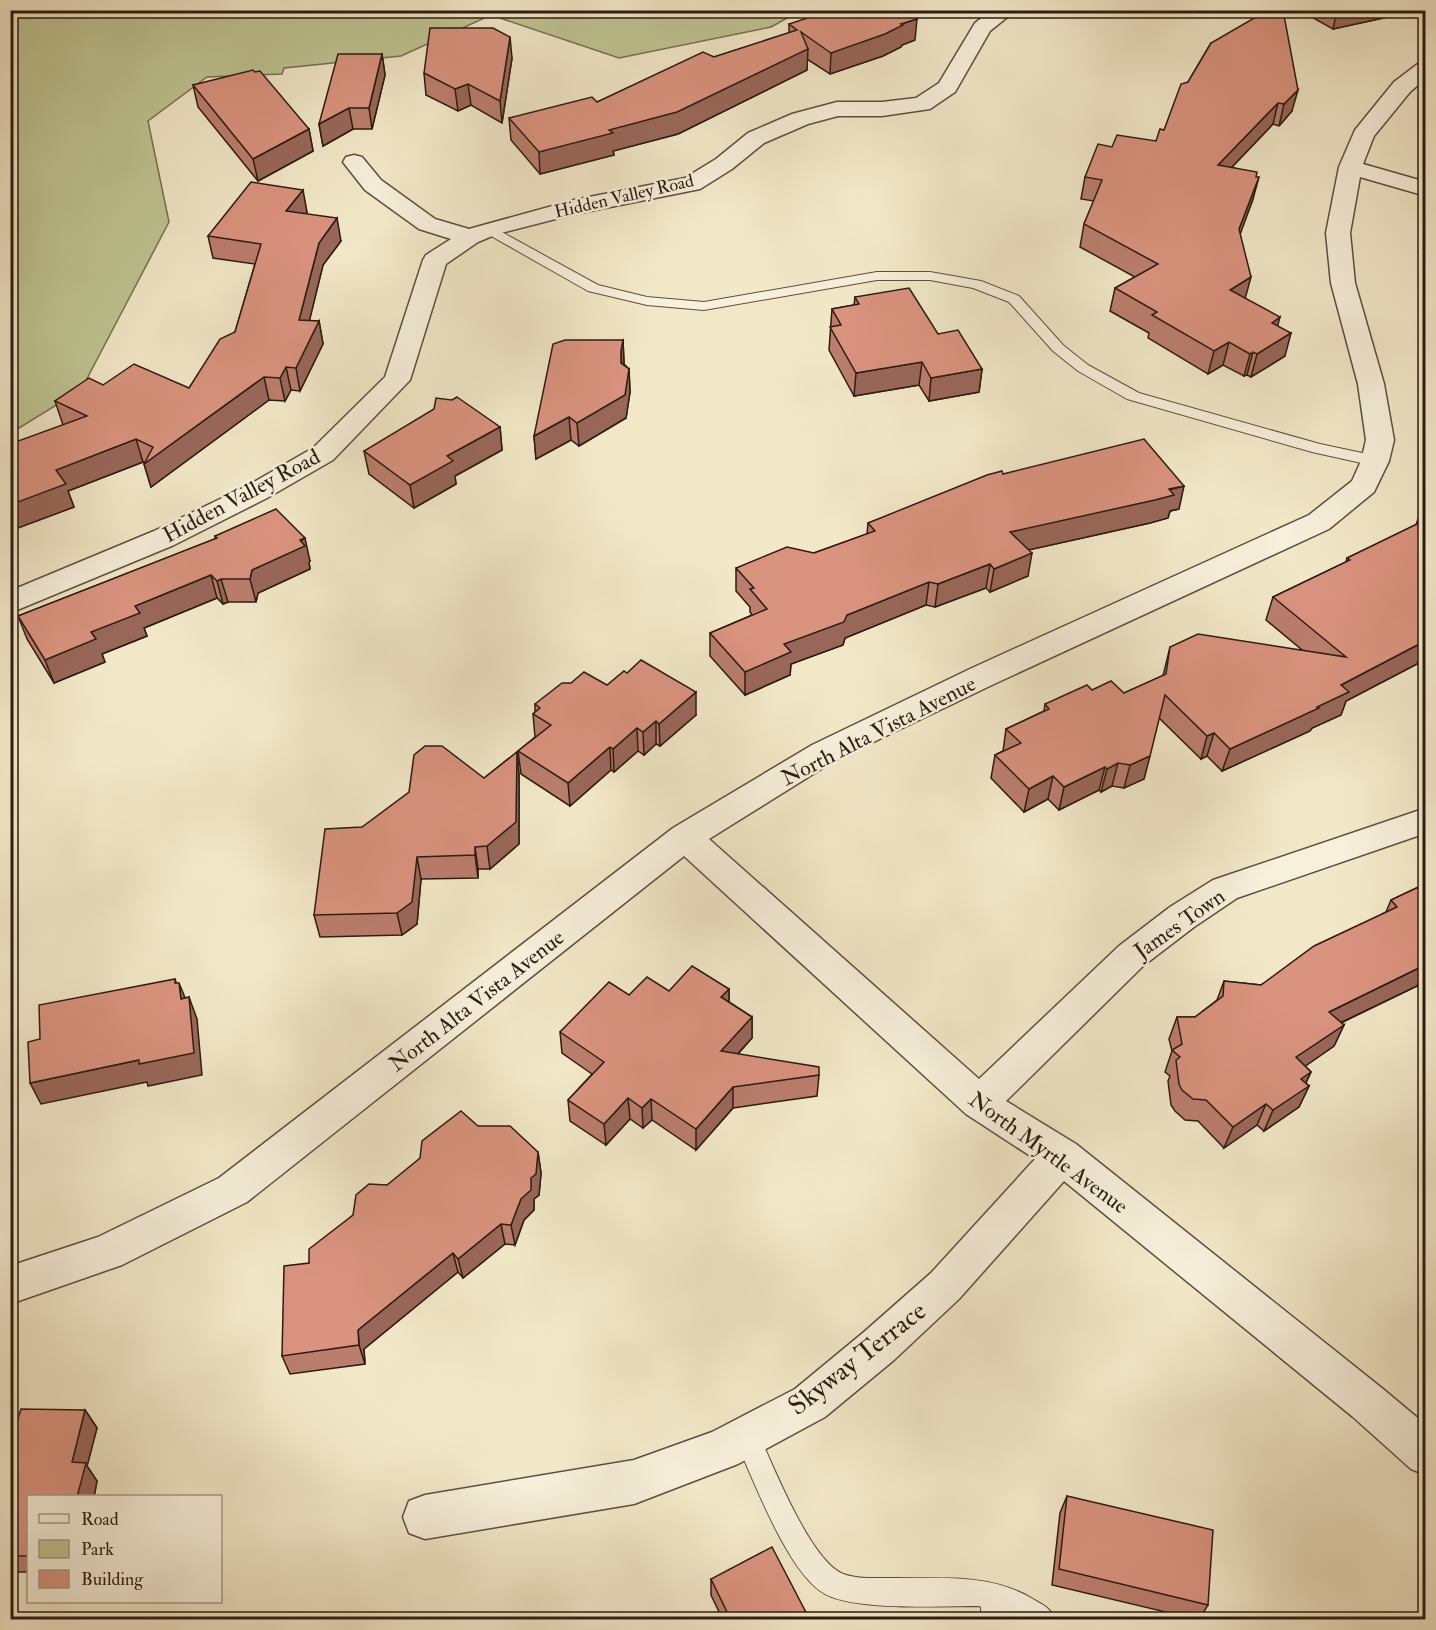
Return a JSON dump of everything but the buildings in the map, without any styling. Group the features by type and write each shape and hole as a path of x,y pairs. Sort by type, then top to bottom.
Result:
{"street":[{"name":"Hidden Valley Road","path":"10,603 164,538 257,492 323,454 397,380 420,298 435,260 479,233 574,207 692,184 724,164 756,138 800,119 837,109 882,109 922,104 947,87 982,27 1006,10"},
{"name":"North Alta Vista Avenue","path":"10,1285 108,1252 233,1190 685,837 823,753 983,676 1319,522 1364,486 1376,461 1380,440 1371,384 1343,283 1338,233 1350,167 1363,135 1402,87 1425,67"},
{"path":"354,162 373,185 427,224 479,233"},
{"path":"1350,167 1425,189"},
{"name":"James Town","path":"979,1103 1131,956 1182,917 1225,889 1425,820"},
{"name":"North Myrtle Avenue","path":"685,837 979,1103 1062,1156 1424,1447"},
{"name":"Skyway Terrace","path":"425,1516 634,1482 723,1449 810,1403 879,1346 945,1286 1062,1156"}],"lane":[{"path":"479,233 593,288 647,301 704,306 877,276 930,276 976,284 1014,298 1058,348 1083,368 1133,396 1318,448 1376,461"},
{"path":"747,1437 787,1523 810,1562 833,1584 861,1591 979,1593 995,1609 1016,1604 1042,1620"}],"green space":[{"path":"11,11 800,11 771,27 619,58 491,15 401,56 284,68 282,74 207,77 148,121 169,222 81,390 11,433"}]}
